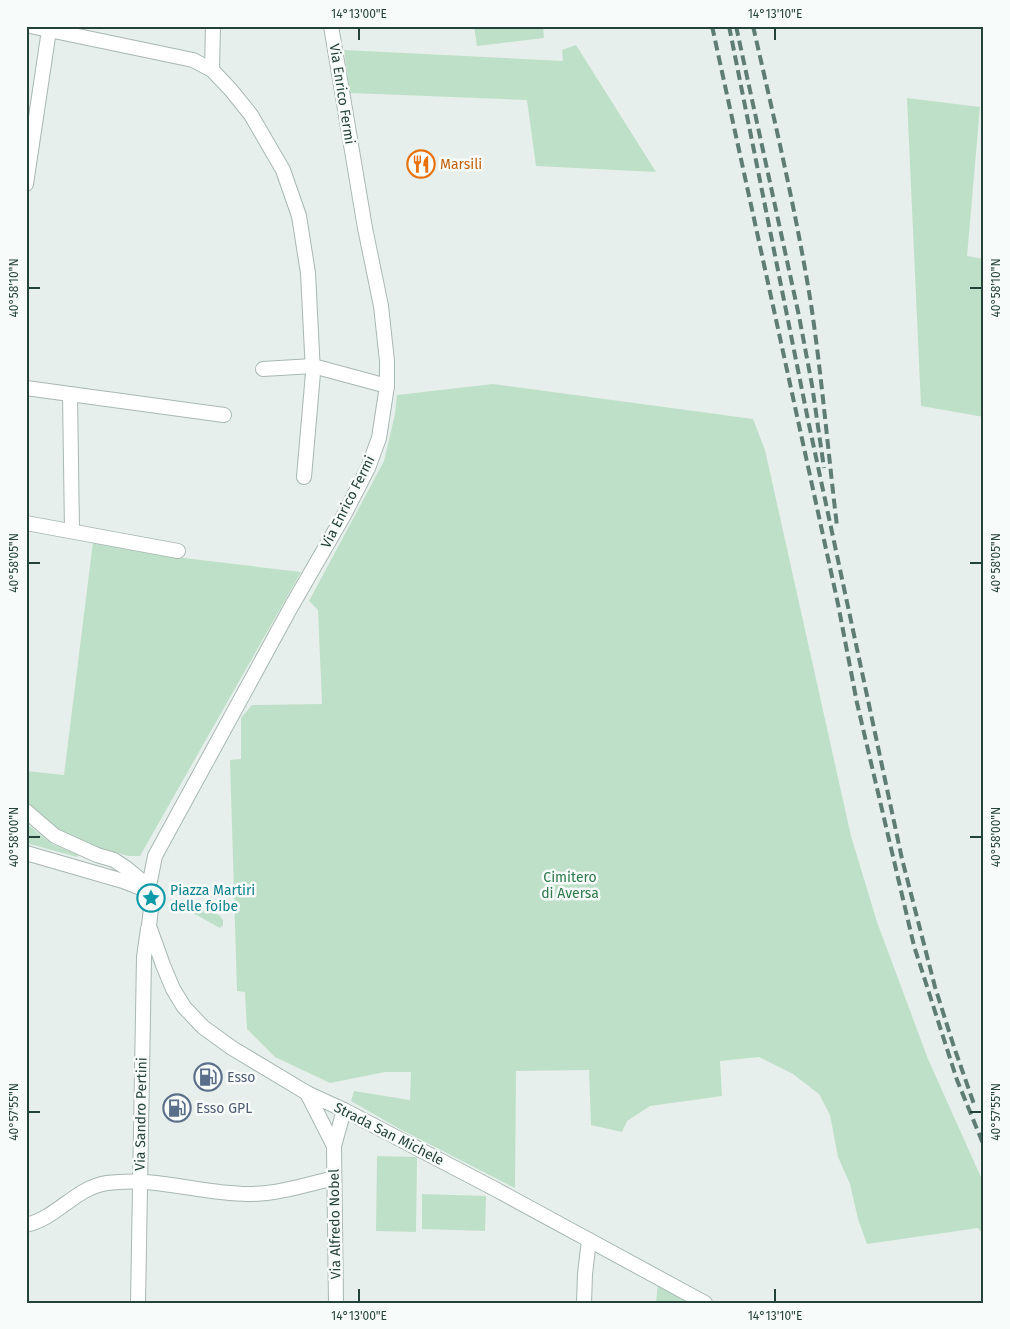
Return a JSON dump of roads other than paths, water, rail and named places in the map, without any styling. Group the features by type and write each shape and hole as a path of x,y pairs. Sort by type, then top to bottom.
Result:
{"street":[{"path":"30,26 49,30 66,30 193,60 212,70 251,115 283,170 299,216 308,272 313,366 304,477"},
{"path":"212,70 213,26"},
{"name":"Via Enrico Fermi","path":"145,884 155,856 344,514 368,468 379,438 387,386 387,361 381,306 365,228 331,26"},
{"path":"26,184 49,30"},
{"path":"263,369 313,366 387,386"},
{"path":"26,388 224,415"},
{"path":"70,394 72,531"},
{"path":"26,523 178,551"},
{"path":"26,811 55,836 65,842 114,860 145,884"},
{"path":"26,853 123,881 145,884"},
{"name":"Strada San Michele","path":"145,884 142,896 146,899 152,899 149,926 173,989 184,1007 203,1026 232,1048 307,1093 344,1110 705,1303"},
{"name":"Via Sandro Pertini","path":"138,1303 144,957 149,926"},
{"name":"Via Alfredo Nobel","path":"307,1093 334,1146"},
{"name":"Via Alfredo Nobel","path":"336,1303 334,1146 344,1110"},
{"path":"26,1225 43,1220 78,1194 93,1186 107,1183 140,1180 246,1194 285,1190 334,1178"},
{"path":"584,1303 589,1240"}],"railway":[{"path":"712,26 838,604 857,703 914,946 957,1080 984,1146"},
{"path":"729,26 808,420 902,859 935,987 975,1107"},
{"path":"736,26 799,316 812,385 824,468"},
{"path":"753,26 792,199 811,304 837,526"}],"place":[{"name":"Marsili","path":"421,164"},
{"name":"Piazza Martiri delle foibe","path":"151,898"},
{"name":"Esso","path":"208,1077"},
{"name":"Esso GPL","path":"177,1108"}],"park label":[{"name":"Cimitero di Aversa","path":"570,886"}]}
